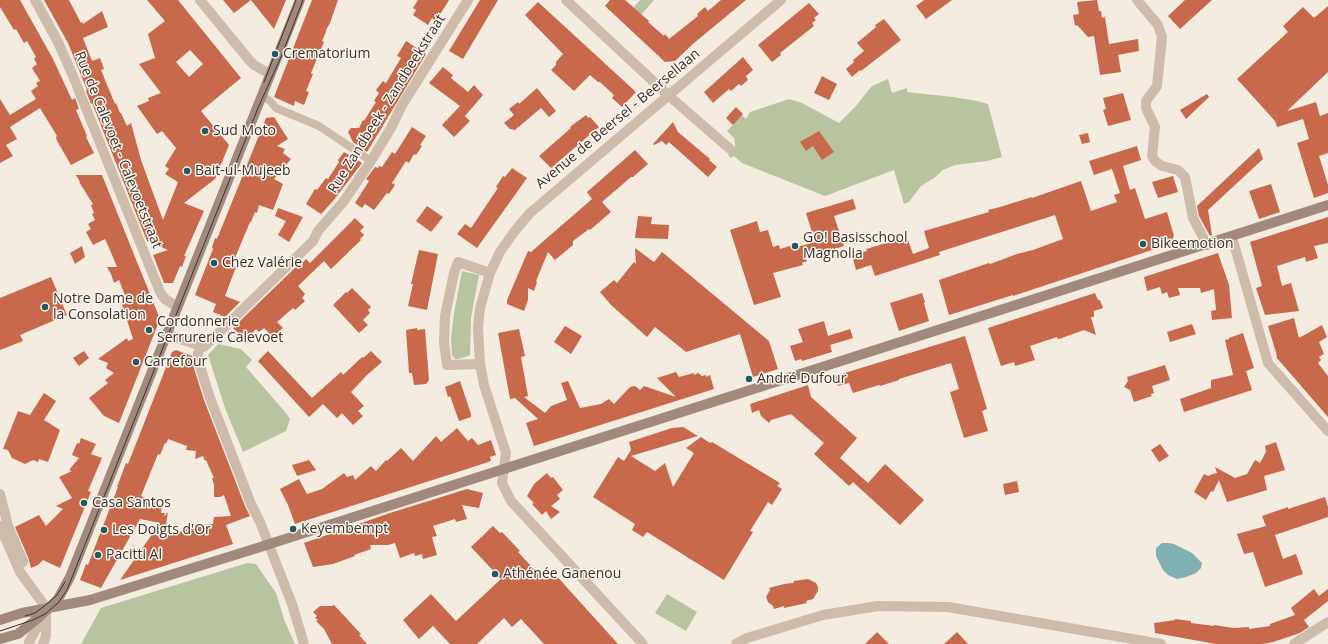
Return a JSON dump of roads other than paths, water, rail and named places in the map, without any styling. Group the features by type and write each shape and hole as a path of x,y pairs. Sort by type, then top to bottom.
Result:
{"main road":[{"path":"0,639 18,634 47,609 58,599 70,577 300,0"},
{"path":"0,620 22,613 90,600 1207,245 1328,205"}],"street":[{"name":"Rue de Calevoet - Calevoetstraat","path":"35,0 58,42 73,76 160,292 165,300 177,308"},
{"path":"200,0 250,61 270,74"},
{"name":"Rue Zandbeek - Zandbeekstraat","path":"166,334 204,347 313,241 318,231 344,201 371,161 391,128 402,104 468,0"},
{"path":"566,0 668,95 730,149"},
{"name":"Avenue de Beersel - Beersellaan","path":"643,644 511,501 502,483 506,453 484,384 480,364 478,328 480,308 490,273 500,252 530,213 781,0"},
{"path":"1140,3 1158,25 1162,37 1157,86 1146,101 1146,108 1155,127 1152,156 1155,161 1162,166 1178,170 1184,177 1193,218 1207,245"},
{"path":"267,99 276,108 319,126 371,161"},
{"path":"1232,237 1268,363 1328,432"},
{"path":"480,364 447,365 444,343 445,316 454,273 458,262 490,273"},
{"path":"198,353 198,360 210,398 292,604 304,644"},
{"path":"0,494 8,526 26,570 27,582"},
{"path":"0,526 20,572 47,609 46,636 43,644"},
{"path":"736,644 747,638 823,615 878,606 948,608 1161,644"},
{"path":"18,634 29,643 47,609"},
{"path":"1294,644 1328,622"}],"water":[{"path":"1162,543 1174,544 1192,553 1202,563 1201,568 1196,573 1177,579 1168,575 1163,570 1156,556 1156,548"}],"tram line":[{"path":"264,82 296,0"},
{"path":"0,631 33,620 45,614 58,603 67,590 258,108 281,57 303,0"},
{"path":"25,616 35,613 47,604 57,595 65,582"}],"place":[{"name":"Crematorium","path":"275,54"},
{"name":"Sud Moto","path":"205,131"},
{"name":"Bait-ul-Mujeeb","path":"187,171"},
{"name":"Bikeemotion","path":"1143,244"},
{"name":"GO! Basisschool Magnolia","path":"795,246"},
{"name":"Chez Valérie","path":"214,263"},
{"name":"Notre Dame de la Consolation","path":"45,307"},
{"name":"Cordonnerie Serrurerie Calevoet","path":"149,330"},
{"name":"Carrefour","path":"136,362"},
{"name":"André Dufour","path":"749,379"},
{"name":"Casa Santos","path":"84,503"},
{"name":"Keyembempt","path":"293,529"},
{"name":"Les Doigts d'Or","path":"104,530"},
{"name":"Pacitti Al","path":"98,555"},
{"name":"Athénée Ganenou","path":"495,574"}]}
